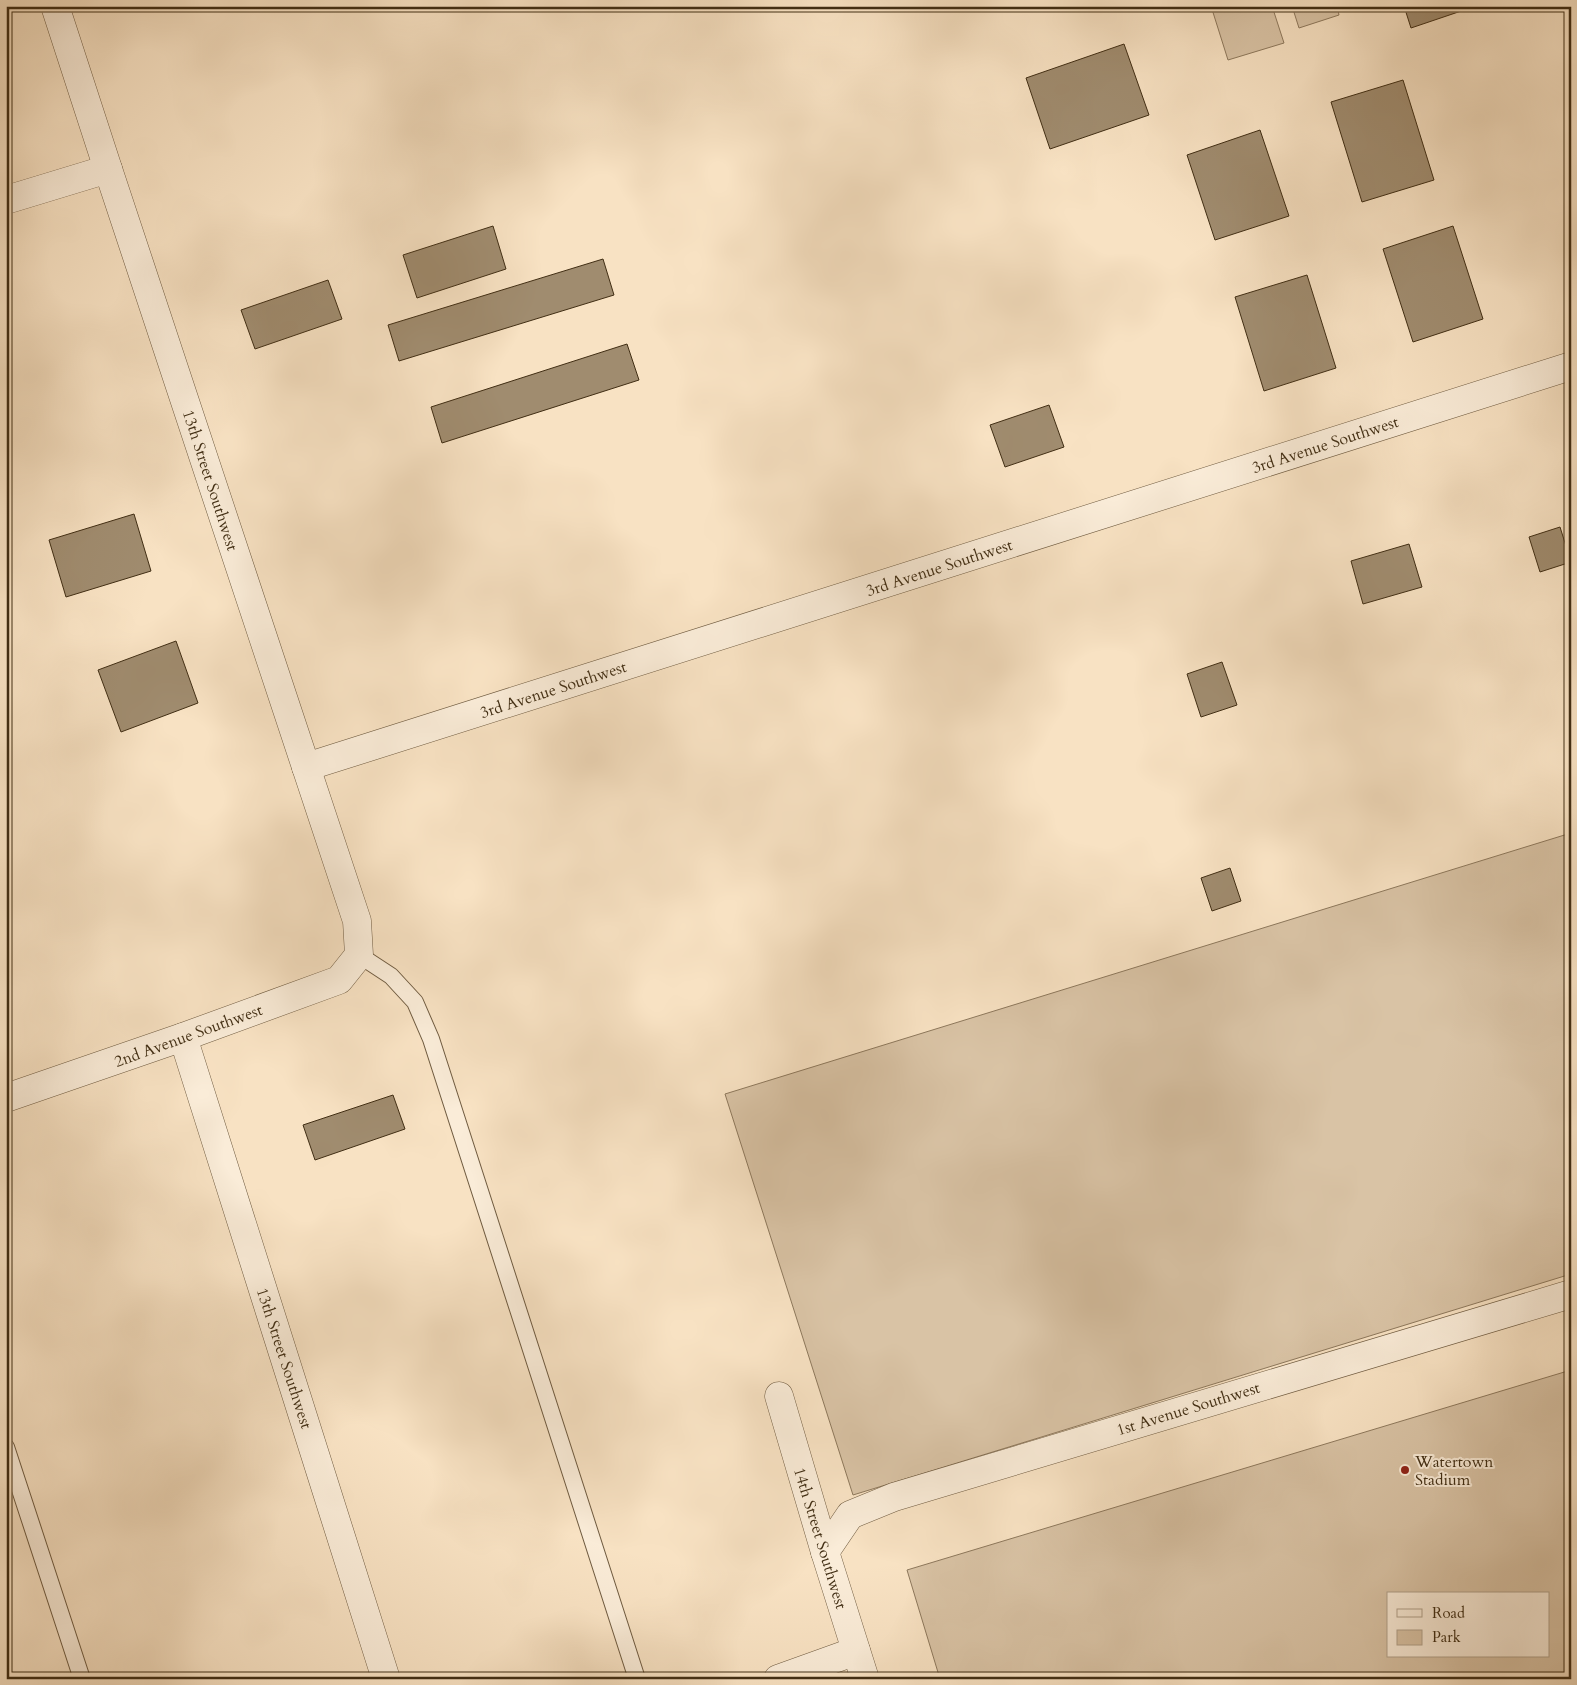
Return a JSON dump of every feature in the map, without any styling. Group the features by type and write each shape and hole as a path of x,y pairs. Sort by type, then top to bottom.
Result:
{"street":[{"name":"13th Street Southwest","path":"56,6 108,169 357,921 359,956"},
{"path":"6,200 108,169"},
{"name":"3rd Avenue Southwest","path":"306,767 1571,366"},
{"name":"2nd Avenue Southwest","path":"6,1098 183,1037 339,980 359,956"},
{"name":"13th Street Southwest","path":"183,1037 386,1679"},
{"name":"1st Avenue Southwest","path":"825,1552 850,1515 894,1497 1571,1294"},
{"name":"14th Street Southwest","path":"779,1396 825,1552 866,1679"},
{"path":"778,1679 856,1651"}],"lane":[{"path":"359,956 392,976 415,1002 431,1039 637,1679"},
{"path":"6,1447 82,1679"}],"green space":[{"path":"1211,6 1272,6 1284,43 1228,60"},
{"path":"1292,6 1337,6 1339,15 1299,28"},
{"path":"1571,833 1571,1274 853,1495 725,1094"},
{"name":"Watertown Stadium","path":"1571,1370 1571,1679 940,1679 907,1570"}],"building":[{"path":"1404,6 1476,6 1411,28"},
{"path":"1124,44 1149,115 1050,149 1026,78"},
{"path":"1403,80 1434,180 1362,202 1331,102"},
{"path":"1260,130 1289,216 1215,240 1187,155"},
{"path":"493,226 506,269 417,298 403,255"},
{"path":"1453,226 1483,319 1413,342 1383,249"},
{"path":"603,259 614,295 399,361 388,325"},
{"path":"1307,275 1336,368 1264,391 1235,297"},
{"path":"328,280 342,319 255,349 241,310"},
{"path":"627,344 639,380 442,443 431,407"},
{"path":"1049,405 1064,447 1005,467 990,425"},
{"path":"134,514 151,571 66,597 49,540"},
{"path":"1560,527 1571,562 1540,572 1529,537"},
{"path":"1409,544 1422,587 1363,604 1351,561"},
{"path":"176,641 198,703 121,732 98,670"},
{"path":"1222,662 1237,705 1201,717 1187,674"},
{"path":"1230,868 1241,901 1212,911 1201,878"},
{"path":"393,1095 405,1129 315,1160 303,1125"}],"place":[{"name":"Watertown Stadium","path":"1405,1470"}]}
